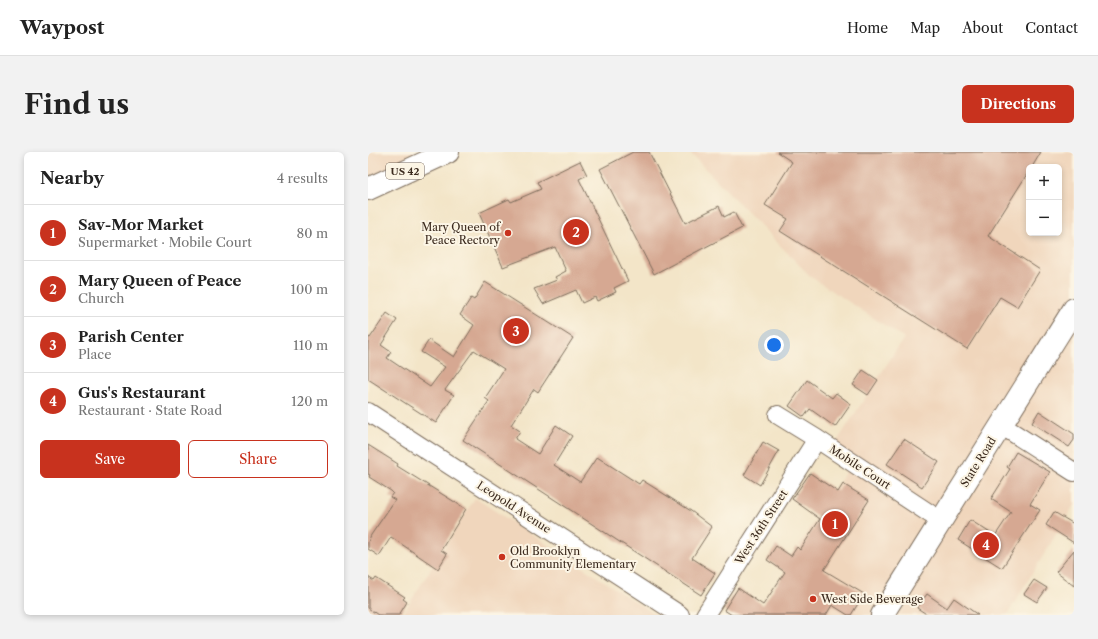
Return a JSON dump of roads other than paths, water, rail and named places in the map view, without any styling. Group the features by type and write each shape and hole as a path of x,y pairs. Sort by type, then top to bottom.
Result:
{"main road":[{"name":"US 42","path":"368,189 444,153"},
{"name":"State Road","path":"887,613 941,521 1074,309"}],"street":[{"name":"Leopold Avenue","path":"368,412 680,615"},
{"name":"Mobile Court","path":"778,415 941,521"},
{"path":"1001,425 1074,472"},
{"name":"West 36th Street","path":"705,615 817,439"}],"place":[{"name":"Mary Queen of Peace","path":"576,232"},
{"name":"Mary Queen of Peace Rectory","path":"508,233"},
{"name":"Parish Center","path":"516,331"},
{"name":"Sav-Mor Market","path":"835,524"},
{"name":"Gus's Restaurant","path":"986,545"},
{"name":"Old Brooklyn Community Elementary","path":"502,557"},
{"name":"West Side Beverage","path":"813,599"}]}
